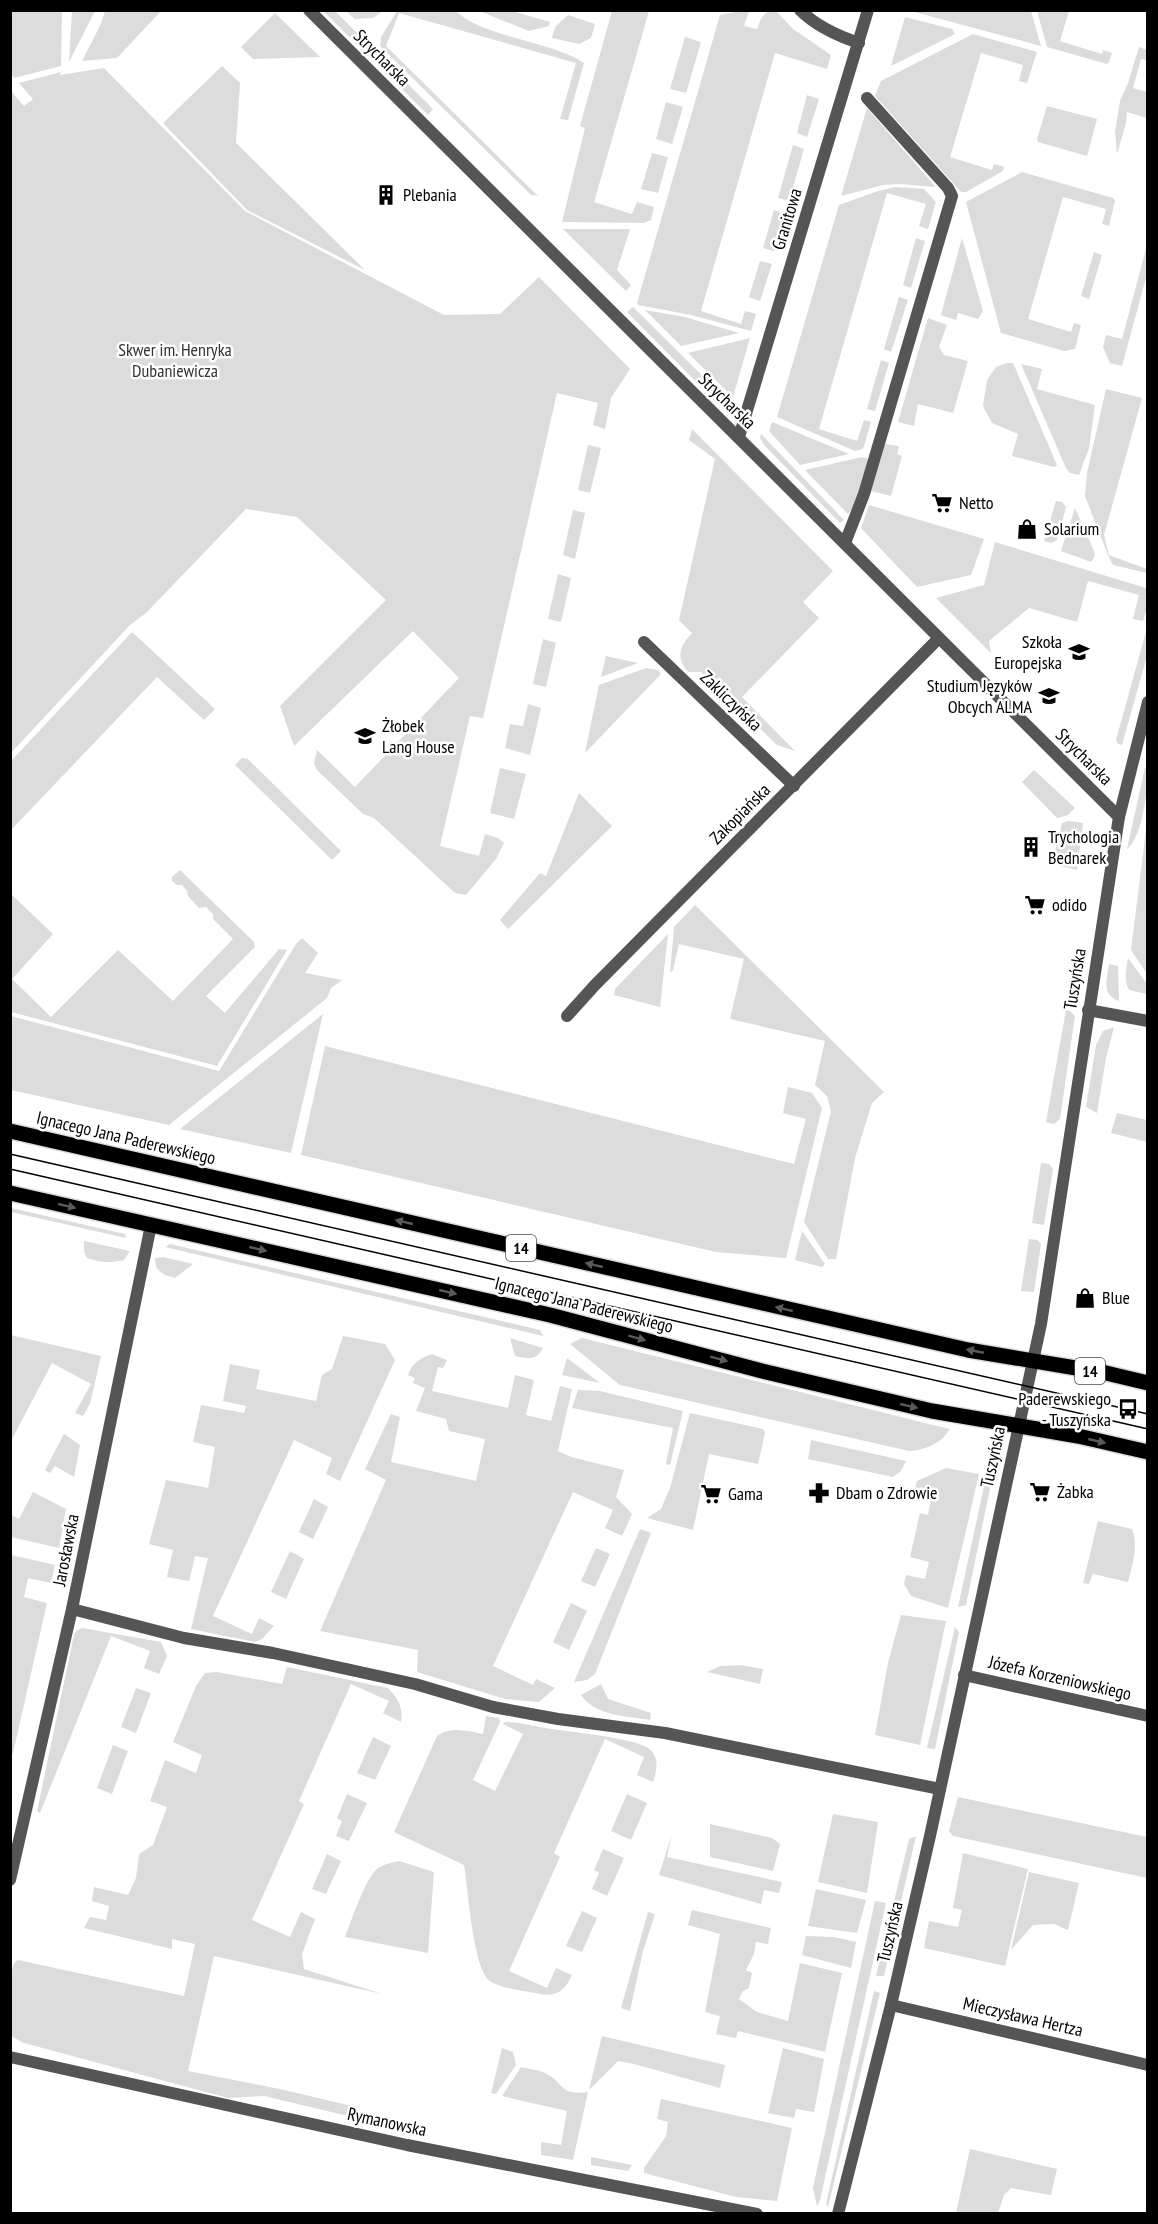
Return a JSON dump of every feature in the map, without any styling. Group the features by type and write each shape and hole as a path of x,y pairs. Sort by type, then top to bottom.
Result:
{"main road":[{"name":"Ignacego Jana Paderewskiego","path":"10,1131 968,1350 1148,1383"},
{"name":"Ignacego Jana Paderewskiego","path":"10,1193 550,1315 861,1395 976,1420 1078,1436 1148,1452"}],"street":[{"name":"Strycharska","path":"309,10 1119,817"},
{"path":"800,10 841,37 859,43"},
{"name":"Granitowa","path":"739,437 868,10"},
{"path":"845,543 864,494 952,196 948,188 867,98"},
{"name":"Zakopiańska","path":"567,1016 939,638"},
{"name":"Zakliczyńska","path":"644,642 794,786"},
{"name":"Tuszyńska","path":"838,2214 891,2005 940,1789 1047,1288 1119,817 1148,702"},
{"path":"1088,1010 1148,1021"},
{"name":"Jarosławska","path":"10,1881 72,1609 151,1225"},
{"path":"72,1609 184,1638 273,1653 415,1684 493,1707 558,1719 665,1733 940,1789"},
{"name":"Józefa Korzeniowskiego","path":"964,1675 1148,1716"},
{"name":"Mieczysława Hertza","path":"891,2005 1148,2065"},
{"name":"Rymanowska","path":"10,2056 407,2145 757,2214"}],"green space":[{"path":"105,10 161,11 117,58 82,61 101,24"},
{"path":"10,11 62,11 61,66 14,78 11,73"},
{"path":"72,11 95,11 69,62"},
{"path":"323,11 335,11 433,109 428,115"},
{"path":"346,11 383,11 373,18 355,19"},
{"path":"397,11 456,11 482,27 554,49 584,63 568,120 560,119 576,63 399,13 386,46 538,196 531,195 380,46 381,37"},
{"path":"479,11 512,11 550,22 549,26 529,31"},
{"path":"612,11 649,11 594,202 632,214 637,202 654,207 651,220 644,223 562,222 585,128 580,126"},
{"path":"749,11 744,26 757,29 765,14 776,11 793,29 831,55 827,69 775,53 701,311 741,324 745,311 756,314 751,331 637,303 720,15"},
{"path":"911,11 1031,11 1041,46"},
{"path":"1037,11 1069,11 1060,41 1102,54 1103,50 1112,53 1109,62 1107,64 1047,47"},
{"path":"275,13 320,57 253,59 241,47"},
{"path":"568,15 595,24 591,38 579,44 552,38 555,27"},
{"path":"905,17 952,29 955,34 891,66"},
{"path":"973,34 1037,52 1027,83 1019,81 1023,65 981,53 950,157 992,170 994,164 1004,167 1003,171 966,192 961,192 875,96 881,81"},
{"path":"685,37 701,42 686,93 670,89"},
{"path":"1139,47 1147,50 1147,60 1141,59 1133,88 1147,92 1147,118 1127,112 1117,154 1115,132 1120,101"},
{"path":"222,66 240,83 236,143 365,270 247,210 163,123"},
{"name":"Skwer im. Henryka Dubaniewicza","path":"104,68 245,211 444,315 500,314 539,277 630,369 611,398 605,429 593,425 598,403 557,393 483,718 470,716 440,846 479,856 485,834 498,838 504,843 496,859 466,895 455,893 374,818 363,814 317,770 314,763 317,750 355,787 459,678 413,631 294,746 280,706 386,600 297,517 246,509 146,613 130,625 11,753 11,91 24,106 33,99 19,83 61,72 60,75"},
{"path":"807,95 819,99 807,137 797,133"},
{"path":"666,102 683,107 672,144 656,139"},
{"path":"1047,106 1097,119 1087,156 1038,142"},
{"path":"867,108 935,187 883,185 841,196"},
{"path":"793,145 804,149 789,201 778,198"},
{"path":"652,153 668,157 658,193 641,189"},
{"path":"1022,172 1113,198 1115,201 1109,226 1102,224 1106,209 1063,197 1028,319 1071,332 1074,323 1081,325 1075,349 1064,351 1001,333 966,202"},
{"path":"896,187 924,189 936,202 928,229 919,226 926,204 887,193 819,429 857,441 864,420 871,422 863,449 855,451 777,417 839,205"},
{"path":"774,210 785,214 774,251 763,248"},
{"path":"563,229 630,229 617,270 631,285 626,291"},
{"path":"916,238 925,241 911,288 903,285"},
{"path":"962,238 983,311 978,319 958,313 956,320 941,315"},
{"path":"1147,245 1147,274 1122,366 1110,363 1103,347 1106,335 1122,339"},
{"path":"1094,252 1102,255 1089,299 1081,296"},
{"path":"760,261 772,264 760,301 749,297"},
{"path":"899,297 908,300 891,352 884,349"},
{"path":"633,307 732,405 716,402 627,312"},
{"path":"645,310 685,317 739,333 681,346"},
{"path":"928,318 947,325 939,347 944,355 968,361 953,413 918,404 914,426 898,422"},
{"path":"750,338 733,397 688,353"},
{"path":"881,360 889,363 875,411 867,409"},
{"path":"1013,363 1057,465 1054,467 1012,456 1018,434 992,423 983,406 987,380 996,367"},
{"path":"1021,364 1042,369 1037,389 1095,405 1089,448 1079,475 1070,473 1066,468"},
{"path":"1106,389 1142,398 1104,535 1109,555 1147,569 1147,573 1113,565 1085,496 1087,473"},
{"path":"772,422 849,454 800,465 769,431"},
{"path":"692,429 833,571 803,602 819,618 742,697 795,751 777,745 701,672 688,672 681,661 682,647 692,633 679,620 715,459 689,440"},
{"path":"761,434 844,520 840,523 764,445 760,438"},
{"path":"885,444 899,446 897,454 902,456 891,496 871,491"},
{"path":"588,445 601,448 590,493 578,490"},
{"path":"862,457 869,459 855,505 848,514 805,470"},
{"path":"1056,501 1062,502 1066,507 1057,540 1051,543 1044,541"},
{"path":"869,505 984,539 971,575 917,587 861,528"},
{"path":"1075,508 1094,551 1095,556 1091,562 1061,551"},
{"path":"573,510 585,513 575,559 563,555"},
{"path":"995,542 1146,588 1147,608 1143,621 1133,619 1139,595 1088,581 1077,622 1029,608 989,641 991,653 936,598 984,585"},
{"path":"558,574 571,578 561,622 548,619"},
{"path":"1147,628 1147,656 1122,745 1116,740"},
{"path":"132,632 215,709 204,720 157,677 11,830 11,761"},
{"path":"543,639 556,643 546,687 533,684"},
{"path":"606,656 638,663 601,677"},
{"path":"646,668 658,670 661,674 585,753 599,685"},
{"path":"528,704 541,708 530,755 505,748 510,724 523,726"},
{"path":"242,758 248,759 341,851 332,860 235,765"},
{"path":"500,768 526,774 514,819 490,813"},
{"path":"1145,768 1147,768 1147,777 1141,823 1127,849"},
{"path":"1034,770 1075,808 1068,815 1057,818 1022,782"},
{"path":"579,793 612,826 508,929 500,920 540,873 546,876"},
{"path":"1068,821 1083,823 1077,870 1052,864 1062,823"},
{"path":"1147,822 1148,974 1131,950"},
{"path":"180,870 254,942 255,947 206,996 225,1013 279,949 287,950 217,1066 11,1012 11,894 53,934 12,979 51,1017 118,950 173,1001 233,939 213,919 213,914 206,907 199,908 182,885 177,885 172,881 172,877"},
{"path":"695,905 884,1092 872,1103 855,1158 836,1259 828,1259 804,1222 831,1111 827,1096 815,1085 825,1041 730,1019 744,959 679,944 673,970 670,973 674,927"},
{"path":"668,934 660,1007 614,995 615,989"},
{"path":"302,938 318,953 305,973 342,980 331,988 327,998 169,1125 11,1090 11,1016 219,1071 296,944"},
{"path":"1128,958 1147,984 1147,994 1129,990 1126,979"},
{"path":"1109,964 1118,966 1119,1001 1107,991"},
{"path":"1066,1010 1075,1016 1060,1119 1054,1124 1046,1122"},
{"path":"323,1014 291,1153 180,1129"},
{"path":"1114,1027 1106,1058 1097,1113 1086,1107 1096,1045 1103,1031"},
{"path":"325,1046 794,1164 806,1119 783,1113 788,1087 812,1093 822,1108 786,1258 716,1252 301,1155"},
{"path":"1117,1113 1147,1120 1147,1142 1111,1133"},
{"path":"1041,1163 1049,1164 1053,1169 1044,1225 1032,1223"},
{"path":"11,1208 125,1234 126,1238 11,1212"},
{"path":"802,1231 825,1264 822,1267 795,1260"},
{"path":"1029,1239 1037,1240 1041,1244 1034,1292 1021,1291"},
{"path":"84,1241 130,1251 124,1260 96,1261 87,1258"},
{"path":"170,1244 540,1330 543,1336 165,1247"},
{"path":"163,1257 193,1264 175,1278 158,1270 155,1258"},
{"path":"11,1335 101,1356 90,1404 83,1416 75,1413 91,1384 52,1363 11,1441"},
{"path":"343,1336 385,1344 395,1360 340,1481 326,1474 332,1458 294,1440 213,1616 252,1634 259,1618 274,1626 262,1639 255,1642 191,1629 208,1558 195,1556 189,1581 167,1577 173,1550 149,1544 166,1480 208,1488 215,1447 193,1442 201,1405 244,1413 246,1406 223,1401 230,1364 260,1370 256,1389 316,1401 322,1375 332,1369"},
{"path":"510,1338 543,1348 538,1355 531,1358 515,1356"},
{"path":"582,1338 950,1429 942,1439 932,1445 909,1451 620,1385 570,1344"},
{"path":"432,1354 447,1360 443,1368 438,1367 432,1391 508,1408 515,1375 534,1380 526,1415 551,1421 560,1386 572,1389 558,1451 571,1457 624,1470 616,1497 632,1514 622,1536 605,1528 613,1510 573,1492 493,1666 533,1685 536,1679 555,1688 539,1702 505,1699 417,1672 418,1650 320,1631 386,1480 365,1469 391,1414 400,1417 391,1462 476,1481 485,1439 449,1431 446,1419 416,1411 425,1388 413,1383 415,1378 408,1375 417,1362"},
{"path":"567,1358 600,1383 562,1375"},
{"path":"578,1390 600,1391 683,1411 670,1465 666,1464 673,1428 572,1408"},
{"path":"690,1413 763,1429 765,1433 758,1464 709,1454 693,1530 647,1518 661,1509 670,1488"},
{"path":"64,1434 80,1445 74,1477 55,1466 50,1473 45,1470"},
{"path":"811,1440 906,1461 901,1471 893,1477 808,1459"},
{"path":"946,1468 979,1474 948,1608 911,1596 904,1584 906,1575 925,1579 929,1562 910,1557 920,1513 928,1515 932,1494 915,1489 917,1481"},
{"path":"986,1477 992,1479 966,1605 958,1607"},
{"path":"33,1492 66,1509 59,1548 11,1537 11,1515 19,1519"},
{"path":"314,1499 328,1507 313,1539 299,1532"},
{"path":"1098,1521 1132,1529 1135,1549 1128,1582 1093,1574 1089,1584 1083,1583"},
{"path":"640,1529 651,1533 595,1674 587,1680 574,1682"},
{"path":"596,1548 610,1554 595,1587 581,1581"},
{"path":"290,1551 304,1559 286,1599 271,1592"},
{"path":"11,1555 55,1565 51,1583 28,1578 24,1597 47,1603 13,1753 10,1753"},
{"path":"571,1603 587,1611 569,1650 553,1642"},
{"path":"901,1615 946,1621 920,1745 875,1735 888,1663"},
{"path":"955,1627 959,1632 935,1749 927,1748"},
{"path":"82,1628 161,1642 167,1656 159,1674 144,1668 150,1651 111,1636 40,1813 37,1811 74,1635"},
{"path":"741,1665 763,1669 760,1684 707,1672 720,1666"},
{"path":"287,1667 388,1688 399,1704 401,1722 383,1713 389,1701 351,1684 299,1801 304,1804 252,1920 290,1937 301,1912 315,1919 302,1954 304,1969 382,1994 214,1956 188,2071 356,2107 352,2117 264,2096 228,2098 24,2043 11,2036 10,1977 14,1963 18,1960 184,1996 195,1944 172,1939 172,1949 84,1928 90,1917 106,1920 109,1906 92,1901 94,1887 128,1895 136,1878 139,1854 153,1845 167,1807 150,1801 165,1760 196,1773 202,1755 173,1742 196,1686 205,1673 217,1672 282,1684"},
{"path":"601,1684 608,1699 651,1713 650,1720 603,1711 587,1702 581,1695"},
{"path":"136,1688 151,1693 136,1733 121,1727"},
{"path":"486,1716 499,1718 500,1722 473,1780 495,1791 523,1734 503,1724 505,1722 630,1741 648,1748 656,1759 653,1782 637,1775 644,1757 605,1739 554,1853 560,1857 509,1971 547,1988 556,1968 572,1975 566,1986 553,1994 512,1989 490,1981 484,1974 475,1945 464,1865 394,1832 437,1736 453,1730 483,1734"},
{"path":"373,1737 391,1746 375,1780 357,1773"},
{"path":"113,1745 128,1751 112,1794 97,1788"},
{"path":"347,1794 367,1803 349,1841 336,1836 342,1821 337,1818"},
{"path":"627,1794 647,1803 631,1840 611,1831"},
{"path":"958,1797 1147,1837 1147,1878 953,1836 949,1831"},
{"path":"833,1814 878,1822 867,1893 818,1882"},
{"path":"710,1824 772,1838 780,1844 773,1871 710,1857"},
{"path":"672,1834 667,1857 782,1882 779,1893 764,1890 761,1904 659,1875"},
{"path":"916,1836 884,1976 876,1976 909,1839"},
{"path":"603,1849 624,1858 607,1896 592,1889 599,1873 594,1870"},
{"path":"963,1853 1028,1869 1005,1966 924,1948 929,1921 958,1927 962,1910 953,1908"},
{"path":"327,1854 341,1861 326,1894 312,1889"},
{"path":"399,1861 434,1872 428,1953 345,1937 372,1874 382,1866"},
{"path":"1029,1872 1079,1883 1068,1930 1054,1924 1033,1925 1011,1950"},
{"path":"816,1889 866,1900 857,1933 808,1926"},
{"path":"875,1901 886,1903 817,2206 813,2188"},
{"path":"692,1910 771,1928 768,1944 756,1942 754,1954 746,1970 752,1973 749,1988 743,1991 739,1999 757,2012 788,2021 800,1963 842,1973 825,2052 738,2031 736,2038 716,2034 720,2016 705,2012 720,1934 688,1925"},
{"path":"582,1911 597,1918 582,1952 566,1946"},
{"path":"648,1912 655,1914 643,1951 630,2011 621,2008"},
{"path":"806,1936 834,1937 856,1942 851,1968 802,1955"},
{"path":"874,1991 880,1993 828,2207 826,2204"},
{"path":"602,2036 725,2065 720,2088 618,2061 589,2090"},
{"path":"502,2048 513,2052 516,2065 496,2094 491,2093"},
{"path":"783,2048 824,2059 814,2112 796,2109 794,2118 768,2113"},
{"path":"521,2067 545,2073 563,2088 572,2092 588,2092 573,2160 541,2155 541,2142 561,2145 567,2111 502,2096"},
{"path":"661,2099 792,2128 777,2201 736,2197 644,2173 644,2168 666,2136 668,2122 657,2119"},
{"path":"970,2149 1057,2169 1051,2195 1011,2188 1004,2195 998,2213 956,2213"},
{"path":"591,2157 632,2165 628,2171 591,2165"}],"tram line":[{"path":"10,1154 1148,1414"},
{"path":"10,1169 1148,1429"}],"place":[{"name":"Plebania","path":"386,195"},
{"name":"Netto","path":"942,503"},
{"name":"Solarium","path":"1027,529"},
{"name":"Szkoła Europejska","path":"1079,652"},
{"name":"Studium Języków Obcych ALMA","path":"1049,696"},
{"name":"Żłobek Lang House","path":"365,736"},
{"name":"Trychologia Bednarek","path":"1031,847"},
{"name":"odido","path":"1035,905"},
{"name":"Blue","path":"1085,1298"},
{"name":"Paderewskiego - Tuszyńska","path":"1128,1409"},
{"name":"Żabka","path":"1040,1492"},
{"name":"Dbam o Zdrowie","path":"819,1493"},
{"name":"Gama","path":"711,1494"}]}
